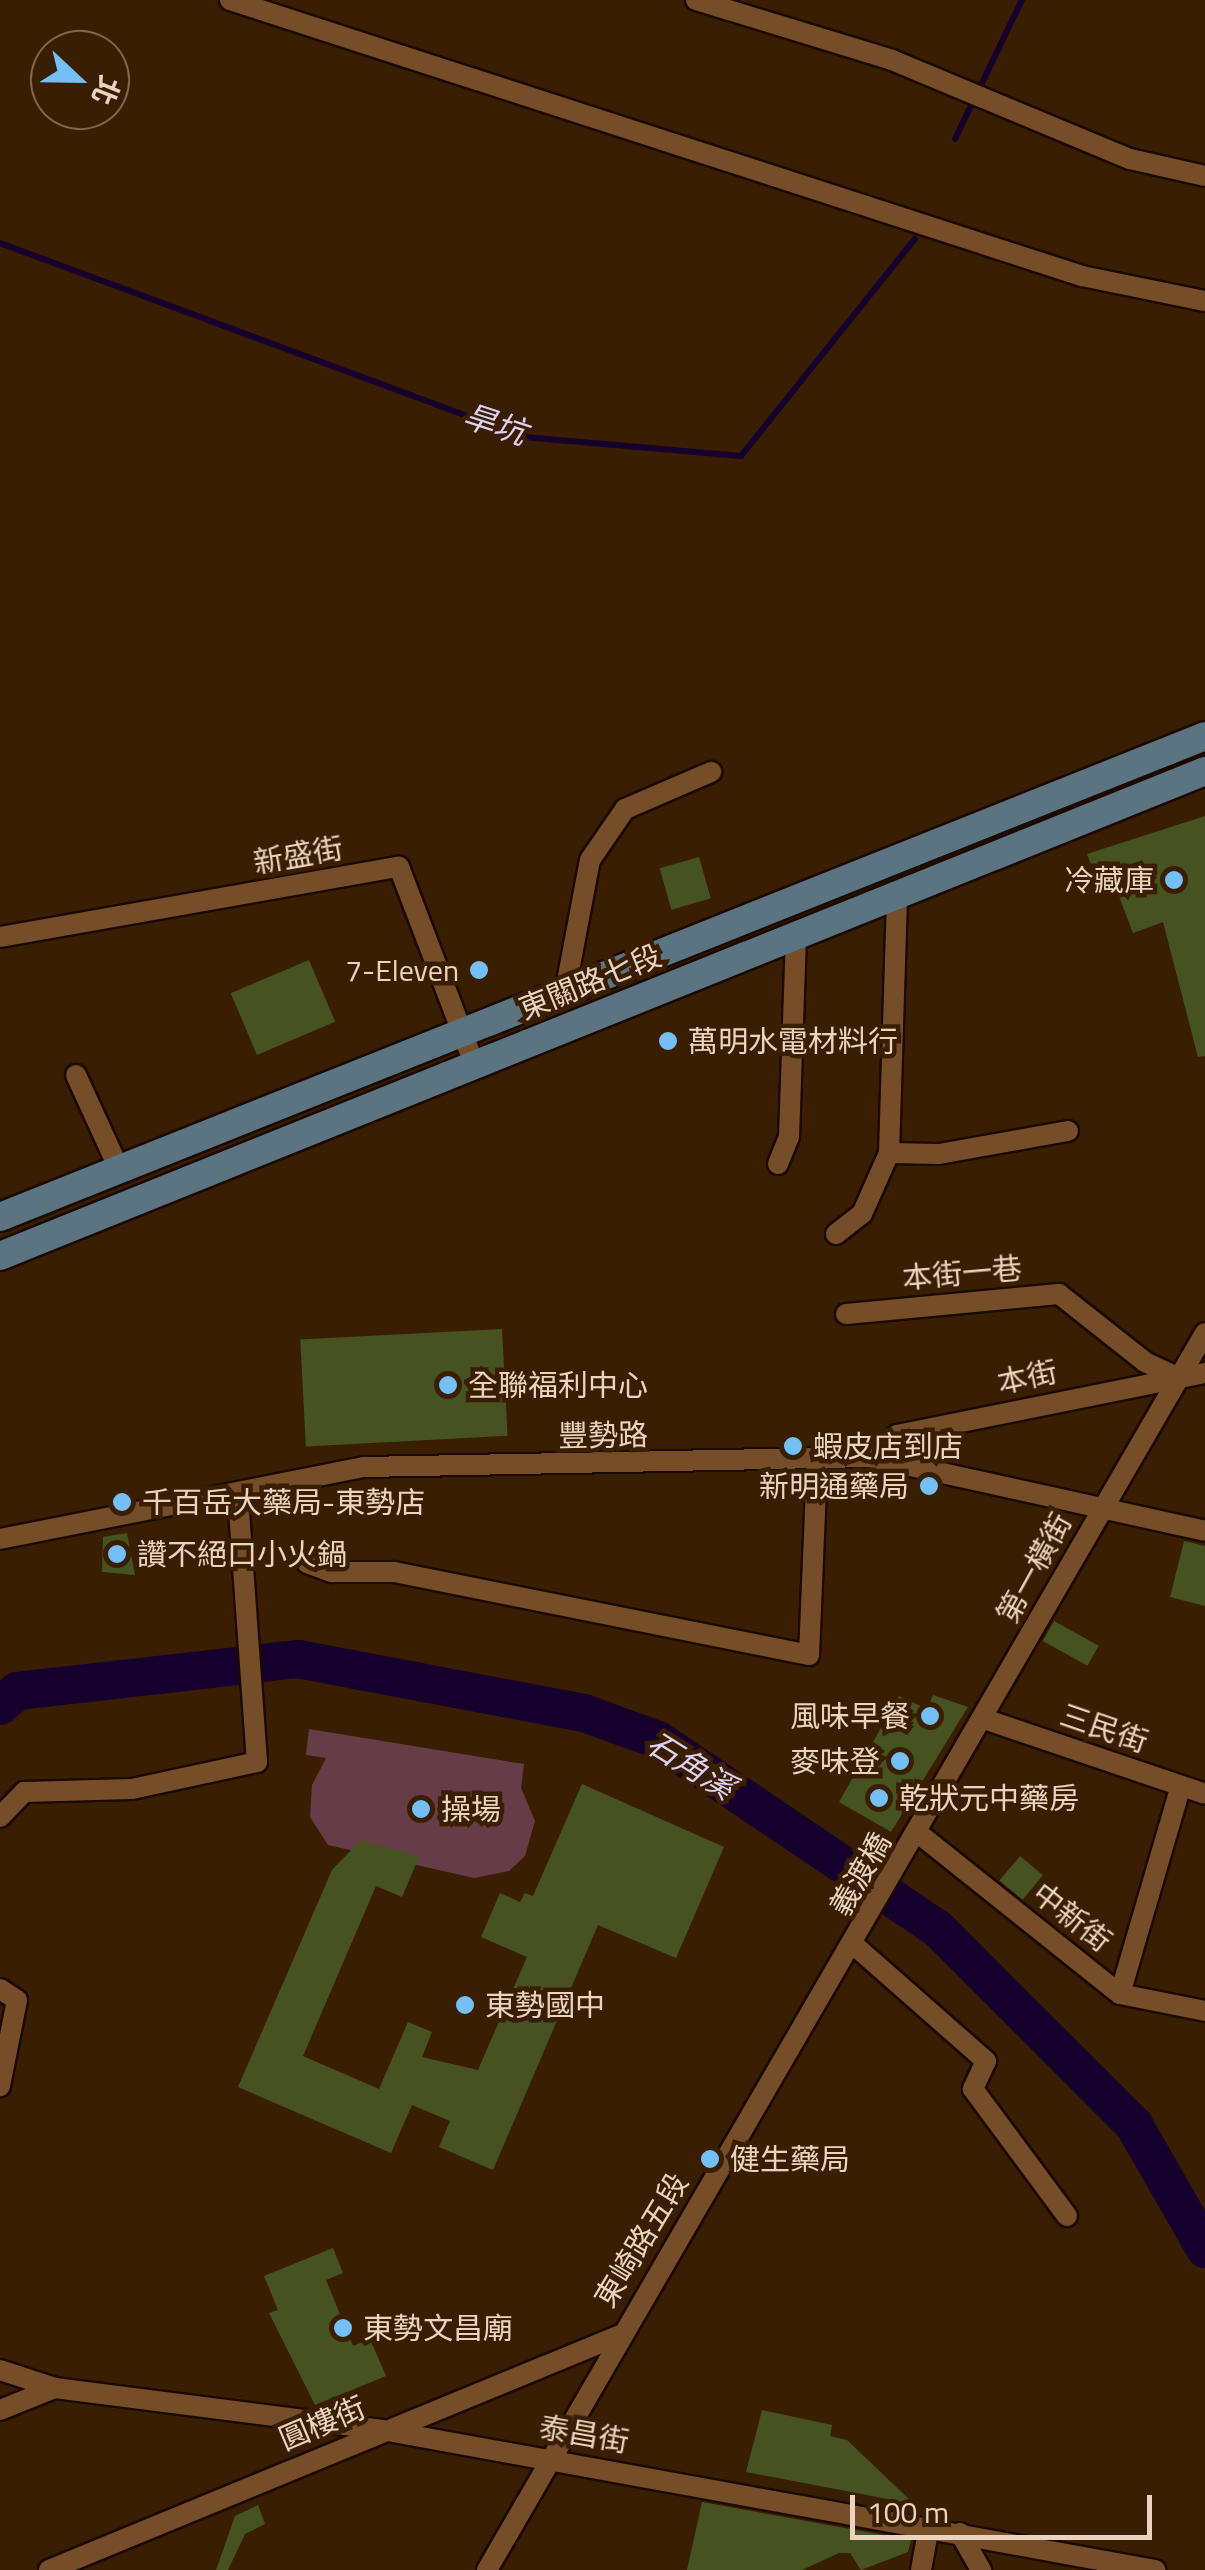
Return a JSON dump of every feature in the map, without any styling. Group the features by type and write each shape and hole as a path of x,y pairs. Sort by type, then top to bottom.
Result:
{"main road":[{"name":"東關路七段","path":"0,1216 1205,736"},
{"name":"東關路七段","path":"0,1256 1205,772"}],"street":[{"path":"230,0 1082,276 1205,300"},
{"path":"696,0 957,87 1130,160 1205,176"},
{"path":"565,992 590,860 625,809 712,772"},
{"name":"新盛街","path":"0,937 399,867 474,1063"},
{"path":"836,1234 862,1214 889,1152 897,894"},
{"path":"778,1164 789,1137 796,934"},
{"path":"76,1076 120,1169"},
{"path":"889,1152 939,1154 1068,1131"},
{"name":"本街一巷","path":"846,1314 1059,1294 1145,1362 1177,1376"},
{"name":"第一橫街","path":"918,1833 1100,1509 1205,1334"},
{"name":"本街","path":"869,1457 897,1434 1205,1373"},
{"name":"豐勢路","path":"0,1539 364,1467 817,1463 869,1457 1205,1531"},
{"path":"307,1563 332,1572 394,1572 809,1655 817,1463"},
{"path":"0,1817 24,1792 132,1789 257,1762 238,1494"},
{"name":"三民街","path":"984,1719 1205,1794"},
{"path":"1120,1994 1181,1786"},
{"name":"義渡橋","path":"854,1944 918,1833"},
{"name":"中新街","path":"918,1833 1120,1994 1205,2012"},
{"path":"854,1944 986,2060 973,2089 1067,2216"},
{"name":"東崎路五段","path":"487,2570 620,2335 854,1944"},
{"path":"0,1989 17,2000 0,2086"},
{"name":"圓樓街","path":"48,2570 620,2335"},
{"name":"泰昌街","path":"0,2370 55,2388 382,2430 1156,2570"},
{"path":"0,2410 55,2388"},
{"path":"921,2570 928,2526"},
{"path":"960,2533 981,2570"}],"shaded area":[{"path":"309,1729 524,1764 521,1788 535,1821 525,1856 509,1871 474,1878 328,1845 310,1817 312,1785 326,1758 306,1755"}],"building":[{"path":"1205,816 1205,1056 1198,1057 1163,922 1133,933 1115,886 1101,891 1087,854"},
{"path":"699,857 711,898 671,910 660,868"},
{"path":"309,960 335,1022 257,1055 231,993"},
{"path":"502,1329 508,1436 306,1446 300,1340"},
{"name":"讚不絕口小火鍋","path":"127,1533 135,1575 102,1572 103,1537"},
{"path":"1184,1541 1205,1546 1205,1606 1170,1597"},
{"path":"1054,1621 1099,1646 1087,1666 1043,1641"},
{"path":"933,1695 968,1707 891,1832 839,1802 899,1696 927,1709"},
{"path":"582,1784 724,1847 676,1958 598,1925 493,2170 439,2147 450,2121 412,2105 391,2153 238,2087 332,1870 361,1840 419,1857 402,1897 376,1886 303,2056 379,2089 408,2022 432,2032 422,2057 478,2070 527,1957 481,1937 500,1893 520,1902 525,1893 533,1896"},
{"path":"1020,1856 1043,1875 1022,1900 999,1881"},
{"path":"333,2248 343,2273 326,2280 353,2346 370,2339 386,2376 315,2405 269,2313 278,2310 264,2276"},
{"path":"762,2410 832,2425 830,2436 847,2440 914,2504 746,2472"},
{"path":"702,2502 911,2540 908,2552 861,2570 850,2553 839,2553 802,2570 687,2570"},
{"path":"258,2505 265,2524 245,2534 228,2570 216,2570 235,2516"}],"waterway":[{"name":"旱坑","path":"955,139 1022,0"},
{"name":"旱坑","path":"0,243 524,437 741,456 915,239"},
{"name":"石角溪","path":"0,1706 17,1691 298,1659 584,1713 658,1740 937,1928 1134,2125 1205,2249"}],"place":[{"name":"冷藏庫","path":"1174,880"},
{"name":"7-Eleven","path":"479,970"},
{"name":"萬明水電材料行","path":"668,1041"},
{"name":"全聯福利中心","path":"448,1385"},
{"name":"蝦皮店到店","path":"793,1446"},
{"name":"新明通藥局","path":"929,1486"},
{"name":"千百岳大藥局-東勢店","path":"122,1502"},
{"name":"讚不絕口小火鍋","path":"117,1554"},
{"name":"風味早餐","path":"930,1716"},
{"name":"麥味登","path":"900,1761"},
{"name":"乾狀元中藥房","path":"879,1798"},
{"name":"操場","path":"421,1809"},
{"name":"東勢國中","path":"465,2005"},
{"name":"健生藥局","path":"710,2159"},
{"name":"東勢文昌廟","path":"343,2328"}]}
